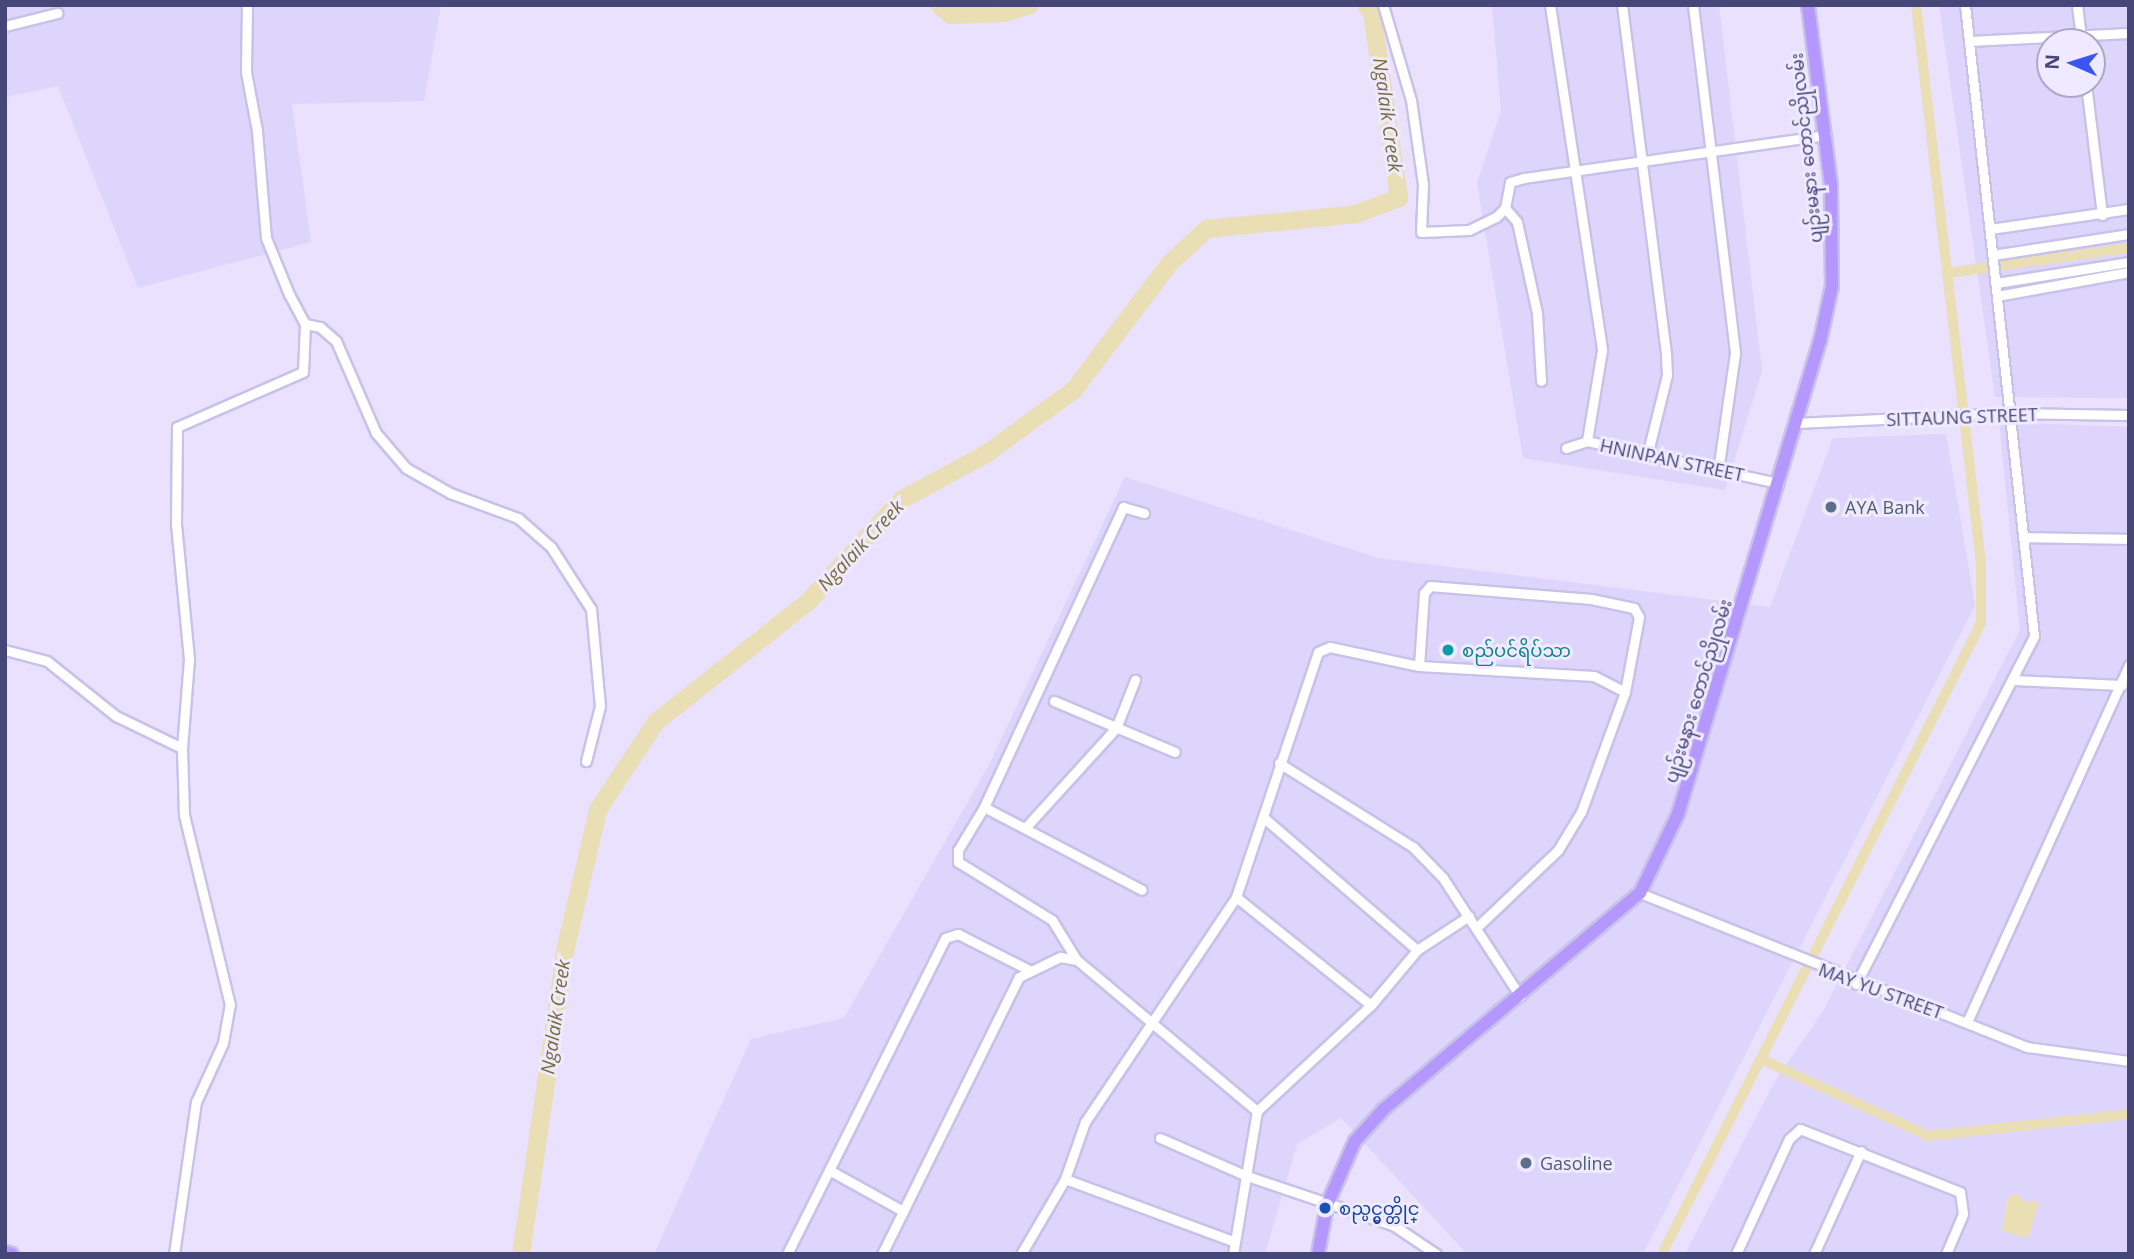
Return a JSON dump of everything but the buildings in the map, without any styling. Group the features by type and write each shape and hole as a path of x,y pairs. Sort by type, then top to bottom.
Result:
{"main road":[{"name":"ပျဉ်းမနား တောင်ညိုလမ်း","path":"1318,1254 1327,1205 1354,1141 1384,1108 1640,894 1678,814 1796,423 1832,286 1835,242 1826,135 1808,5"},
{"path":"5,1252 12,1254"}],"street":[{"path":"174,1254 196,1102 223,1043 230,1004 189,841 182,748 189,659 176,523 177,427 303,372 305,324 266,238 257,131 246,72 247,5"},
{"path":"1383,5 1411,100 1423,184 1421,232 1469,230 1505,208 1510,182 1571,168 1826,135"},
{"path":"1550,5 1571,168 1602,350 1587,441"},
{"path":"1622,5 1667,375 1647,456"},
{"path":"1693,5 1735,353 1718,471"},
{"path":"1856,984 2034,636 1965,5"},
{"path":"2077,5 2080,28"},
{"path":"5,26 57,13"},
{"path":"2106,36 2129,33"},
{"path":"1969,41 2036,40"},
{"path":"2088,98 2102,215"},
{"path":"1505,208 1517,222 1537,313 1541,381"},
{"path":"1990,229 2129,209"},
{"path":"1993,258 2129,234"},
{"path":"1995,278 2129,262"},
{"path":"1997,296 2129,272"},
{"path":"305,324 320,327 336,341 376,433 406,468 450,493 518,518 551,548 591,609 600,706 586,761"},
{"name":"SITTAUNG STREET","path":"1796,423 2010,413 2129,415"},
{"name":"HNINPAN STREET","path":"1566,448 1587,441 1778,484"},
{"path":"1144,513 1123,507 984,807 967,828 958,862 1052,920 1077,960 1152,1019 1257,1111"},
{"path":"2023,537 2129,539"},
{"path":"1419,666 1424,593 1430,586 1591,599 1639,614 1625,692 1581,812 1558,850 1476,928"},
{"path":"1024,1253 1065,1179 1085,1122 1236,897 1318,652 1329,647 1419,666 1594,676 1625,692"},
{"path":"5,650 47,662 116,716 182,748"},
{"path":"1967,1022 2129,665"},
{"path":"1025,828 1116,727 1135,680"},
{"path":"2013,680 2122,685"},
{"path":"1054,701 1175,752"},
{"path":"1279,763 1413,847 1469,916 1520,996"},
{"path":"984,807 1142,890"},
{"path":"1263,817 1417,950"},
{"name":"MAY YU STREET","path":"1640,894 1856,984 1967,1022 2026,1047 2129,1061"},
{"path":"1236,897 1371,1005"},
{"path":"1233,1254 1257,1111 1371,1005 1417,950 1469,916"},
{"path":"787,1254 945,938 958,934 1031,971"},
{"path":"882,1254 1019,977 1060,957 1077,960"},
{"path":"1737,1254 1794,1132 1809,1129 1960,1192 1963,1214 1947,1254 1959,1254"},
{"path":"1160,1138 1247,1176 1393,1226 1436,1254"},
{"path":"1815,1254 1861,1151"},
{"path":"830,1170 903,1210"},
{"path":"1065,1179 1235,1242"}],"shaded area":[{"path":"5,5 441,5 424,101 292,104 311,242 138,288 58,86 5,97"},
{"path":"1492,5 1719,5 1762,371 1725,490 1523,458 1477,183 1501,111"},
{"path":"1939,5 2129,5 2129,398 1995,397"},
{"path":"1999,422 2129,427 2129,1254 1685,1254 1774,1083 1823,1011 2020,630"},
{"path":"1946,434 1975,605 1643,1254 1467,1254 1341,1118 1297,1144 1265,1254 654,1254 751,1039 844,1018 989,765 1125,477 1378,558 1770,607 1833,438"},
{"path":"2016,1194 2026,1202 2039,1201 2028,1238 2002,1231 2007,1198"}],"waterway":[{"name":"Ngalaik Creek","path":"939,5 951,15 1005,13 1030,5"},
{"name":"Ngalaik Creek","path":"521,1254 565,951 598,810 656,722 808,602 901,500 986,454 1074,390 1170,263 1207,229 1356,214 1399,198 1372,12 1366,5"},
{"path":"1662,1254 1981,623 1981,564 1916,5"},
{"path":"1948,273 2129,248"},
{"path":"1763,1060 1928,1136 2129,1114"}],"place":[{"name":"AYA Bank","path":"1831,507"},
{"name":"စည်ပင်ရိပ်သာ","path":"1448,650"},
{"name":"Gasoline","path":"1526,1163"},
{"name":"စည္ပင္မွတ္တိုင္","path":"1325,1208"}]}
